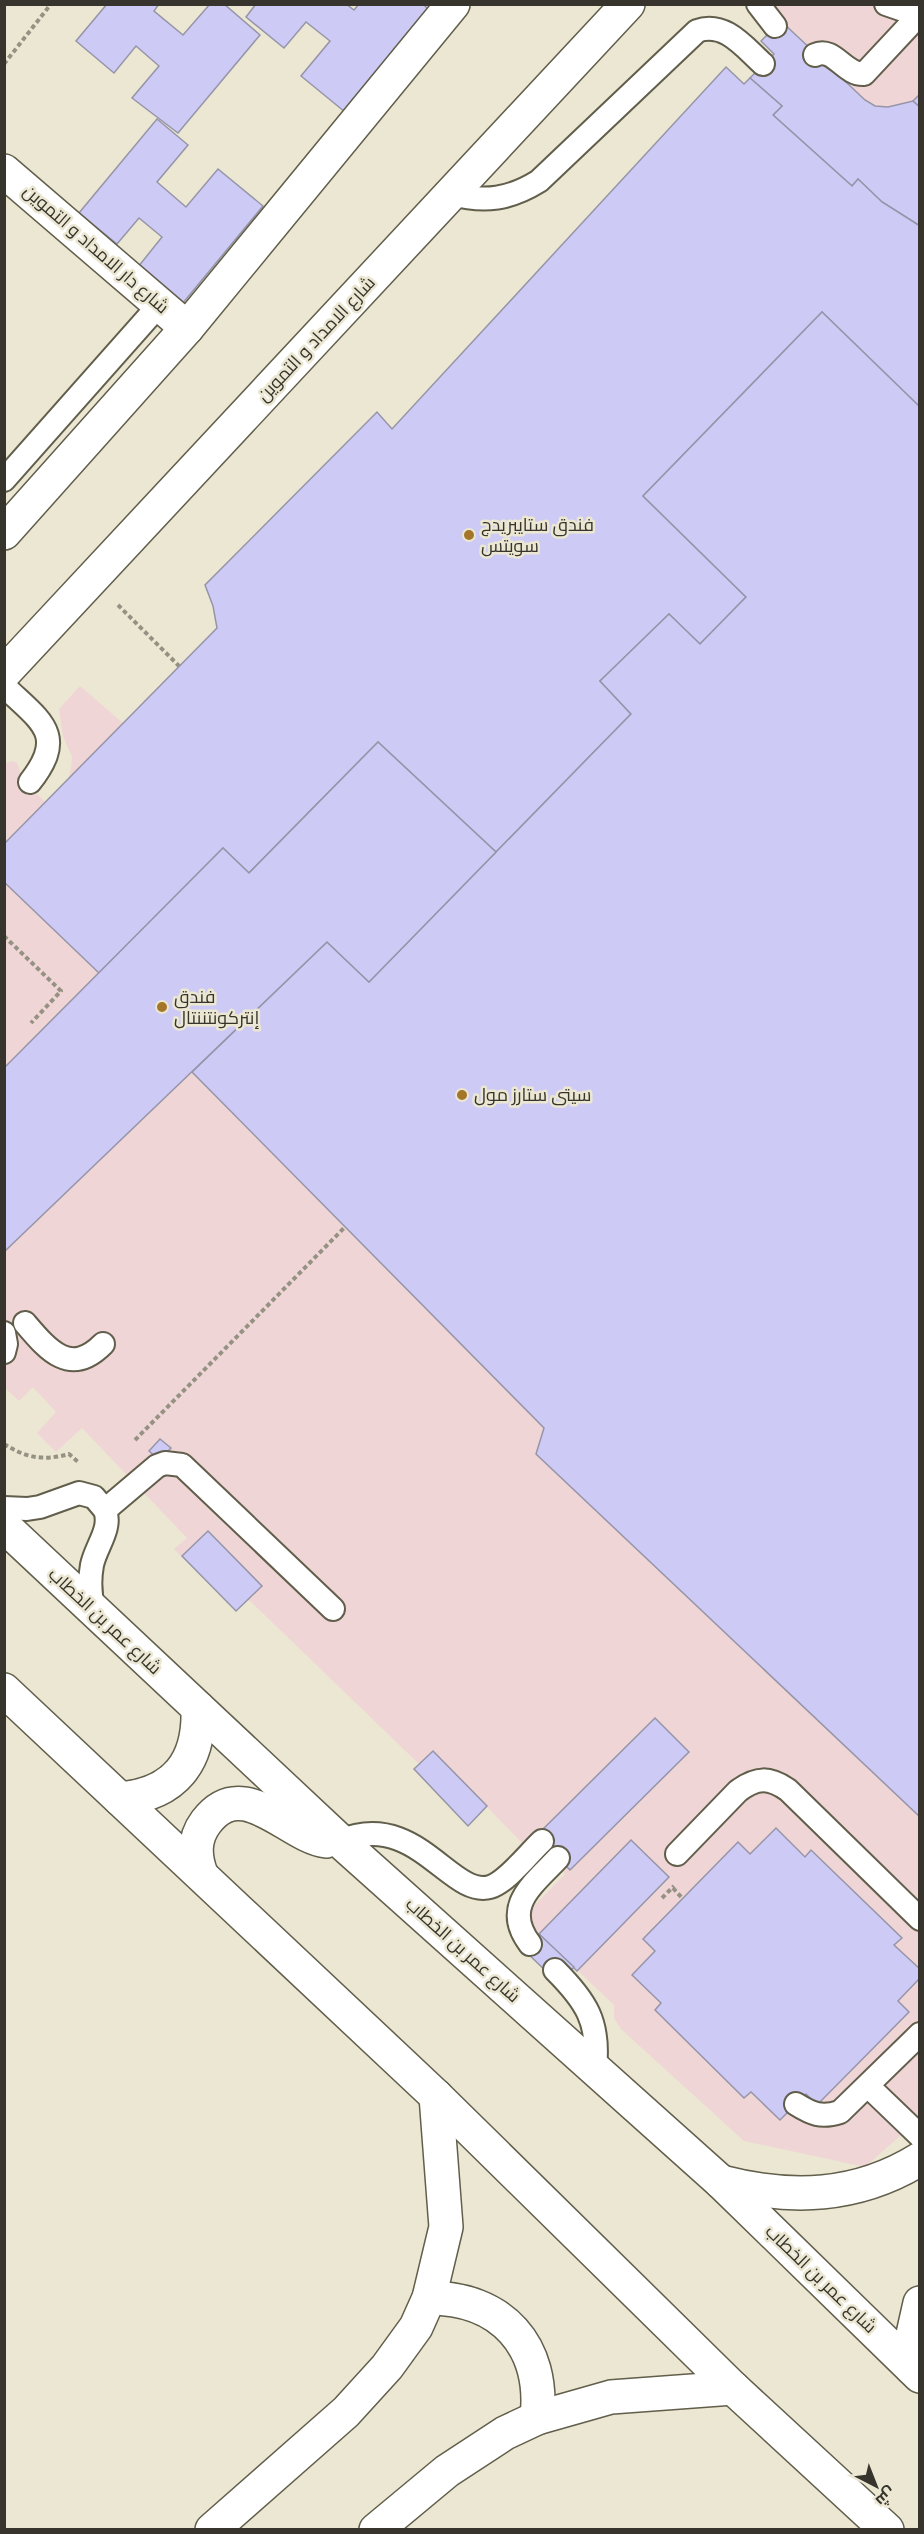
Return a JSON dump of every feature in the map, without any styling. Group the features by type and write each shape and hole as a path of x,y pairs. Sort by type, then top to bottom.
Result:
{"street":[{"path":"4,533 187,328 453,4"},
{"name":"شارع الامداد و التموين","path":"4,673 628,4"},
{"name":"شارع دار الامداد و التموين","path":"4,171 187,328"},
{"name":"شارع عمر بن الخطاب","path":"4,1526 340,1841 721,2182 916,2372"},
{"path":"4,1690 436,2096 733,2388 886,2529"},
{"path":"120,1799 139,1797 158,1790 174,1780 187,1764 195,1747 199,1728 198,1708"},
{"path":"201,1874 196,1860 196,1845 200,1831 208,1819 220,1809 234,1804 248,1804 262,1809 313,1838 340,1841"},
{"path":"212,2529 346,2412 387,2367 416,2327 429,2298 446,2227 436,2096"},
{"path":"721,2182 775,2193 831,2192 885,2176 920,2158"},
{"path":"429,2298 450,2298 471,2302 507,2323 521,2339 531,2356 537,2377 539,2397 537,2418"},
{"path":"916,2372 911,2343 920,2303"},
{"path":"376,2529 447,2471 505,2433 537,2418 611,2397 733,2388"}],"lane":[{"path":"758,4 775,26"},
{"path":"815,55 821,52 827,53 852,73 864,74 919,14 886,4"},
{"path":"452,194 470,199 488,200 523,191 539,181 697,31 718,28 727,32 763,64"},
{"path":"4,480 160,304"},
{"path":"4,686 40,721 47,731 48,754 44,765 30,782"},
{"path":"25,1323 53,1354 67,1359 80,1359 93,1354 103,1344"},
{"path":"4,1333 6,1344 4,1352"},
{"path":"105,1510 157,1466 173,1463 182,1465 333,1609"},
{"path":"4,1508 27,1509 74,1494 84,1494 93,1497 105,1510 105,1528 92,1562 90,1574 94,1612"},
{"path":"677,1854 738,1791 750,1783 763,1780 776,1782 788,1790 920,1919"},
{"path":"340,1841 366,1834 394,1836 407,1842 473,1886 488,1888 501,1881 542,1841"},
{"path":"530,1944 520,1929 518,1910 520,1901 525,1892 558,1858"},
{"path":"555,1970 584,2001 591,2017 596,2033 595,2068"},
{"path":"796,2104 813,2114 826,2116 840,2112 914,2048"},
{"path":"868,2086 920,2136"}],"path":[{"path":"4,64 51,4"},
{"path":"92,579 179,666"},
{"path":"4,936 61,991 31,1023"},
{"path":"130,1444 345,1227"},
{"path":"4,1444 16,1451 35,1457 56,1457 69,1454 97,1480 84,1494"},
{"path":"673,1888 683,1899"}],"shaded area":[{"name":"سيتى ستارز مول","path":"770,5 919,5 919,2119 865,2167 744,2141 621,2029 614,2018 614,2005 530,1925 529,1911 565,1874 534,1843 527,1848 487,1807 468,1826 414,1769 419,1764 249,1600 236,1611 174,1549 187,1538 82,1428 56,1452 37,1433 56,1412 33,1387 19,1401 5,1388 5,763 13,761 17,763 23,780 45,802 68,779 71,769 72,757 63,736 59,709 80,686 123,723 217,628 213,606 205,585 377,412 393,428 726,67 744,84 773,54 761,41 775,26"}],"building":[{"path":"107,4 159,4 154,11 183,35 210,4 224,4 260,35 178,133 132,98 159,66 136,46 114,73 76,41"},
{"path":"256,4 346,4 354,10 359,4 423,4 430,11 345,112 301,76 330,41 306,22 284,48 246,17"},
{"path":"781,21 865,100 875,106 888,107 913,101 920,107 920,226 882,202 858,179 852,186 773,115 782,106 750,78 774,54 761,41"},
{"name":"فندق ستايبريدج سويتس","path":"726,67 744,84 750,78 782,106 773,115 852,186 858,179 882,202 920,226 920,407 822,312 643,496 746,597 700,644 669,614 600,681 631,714 496,852 378,742 249,873 223,848 99,973 4,882 4,844 217,628 213,606 205,585 377,412 392,429"},
{"path":"920,94 920,107 913,101"},
{"path":"157,119 188,145 157,182 186,207 218,169 263,206 178,309 134,272 162,237 139,218 117,244 79,213"},
{"path":"822,312 920,407 920,1817 536,1454 544,1428 192,1072 327,942 369,982 631,714 600,681 669,614 700,644 746,597 643,496"},
{"name":"فندق إنتركونتننتال","path":"378,742 496,852 369,982 327,942 4,1252 4,1068 223,848 249,873"},
{"path":"160,1439 171,1448 159,1460 149,1451"},
{"path":"208,1531 262,1586 236,1611 182,1556"},
{"path":"655,1718 689,1752 570,1870 536,1836"},
{"path":"433,1751 487,1806 468,1826 414,1769"},
{"path":"776,1828 805,1857 811,1850 902,1938 894,1945 920,1969 920,1978 898,2001 909,2012 817,2105 806,2094 780,2120 751,2092 744,2098 655,2010 661,2003 632,1975 655,1951 643,1939 738,1842 750,1854"},
{"path":"631,1840 669,1877 577,1971 539,1934"},
{"path":"539,1934 574,1967 567,1974 550,1975 524,1950"}],"place":[{"name":"فندق ستايبريدج سويتس","path":"469,535"},
{"name":"فندق إنتركونتننتال","path":"162,1007"},
{"name":"سيتى ستارز مول","path":"462,1095"}]}
